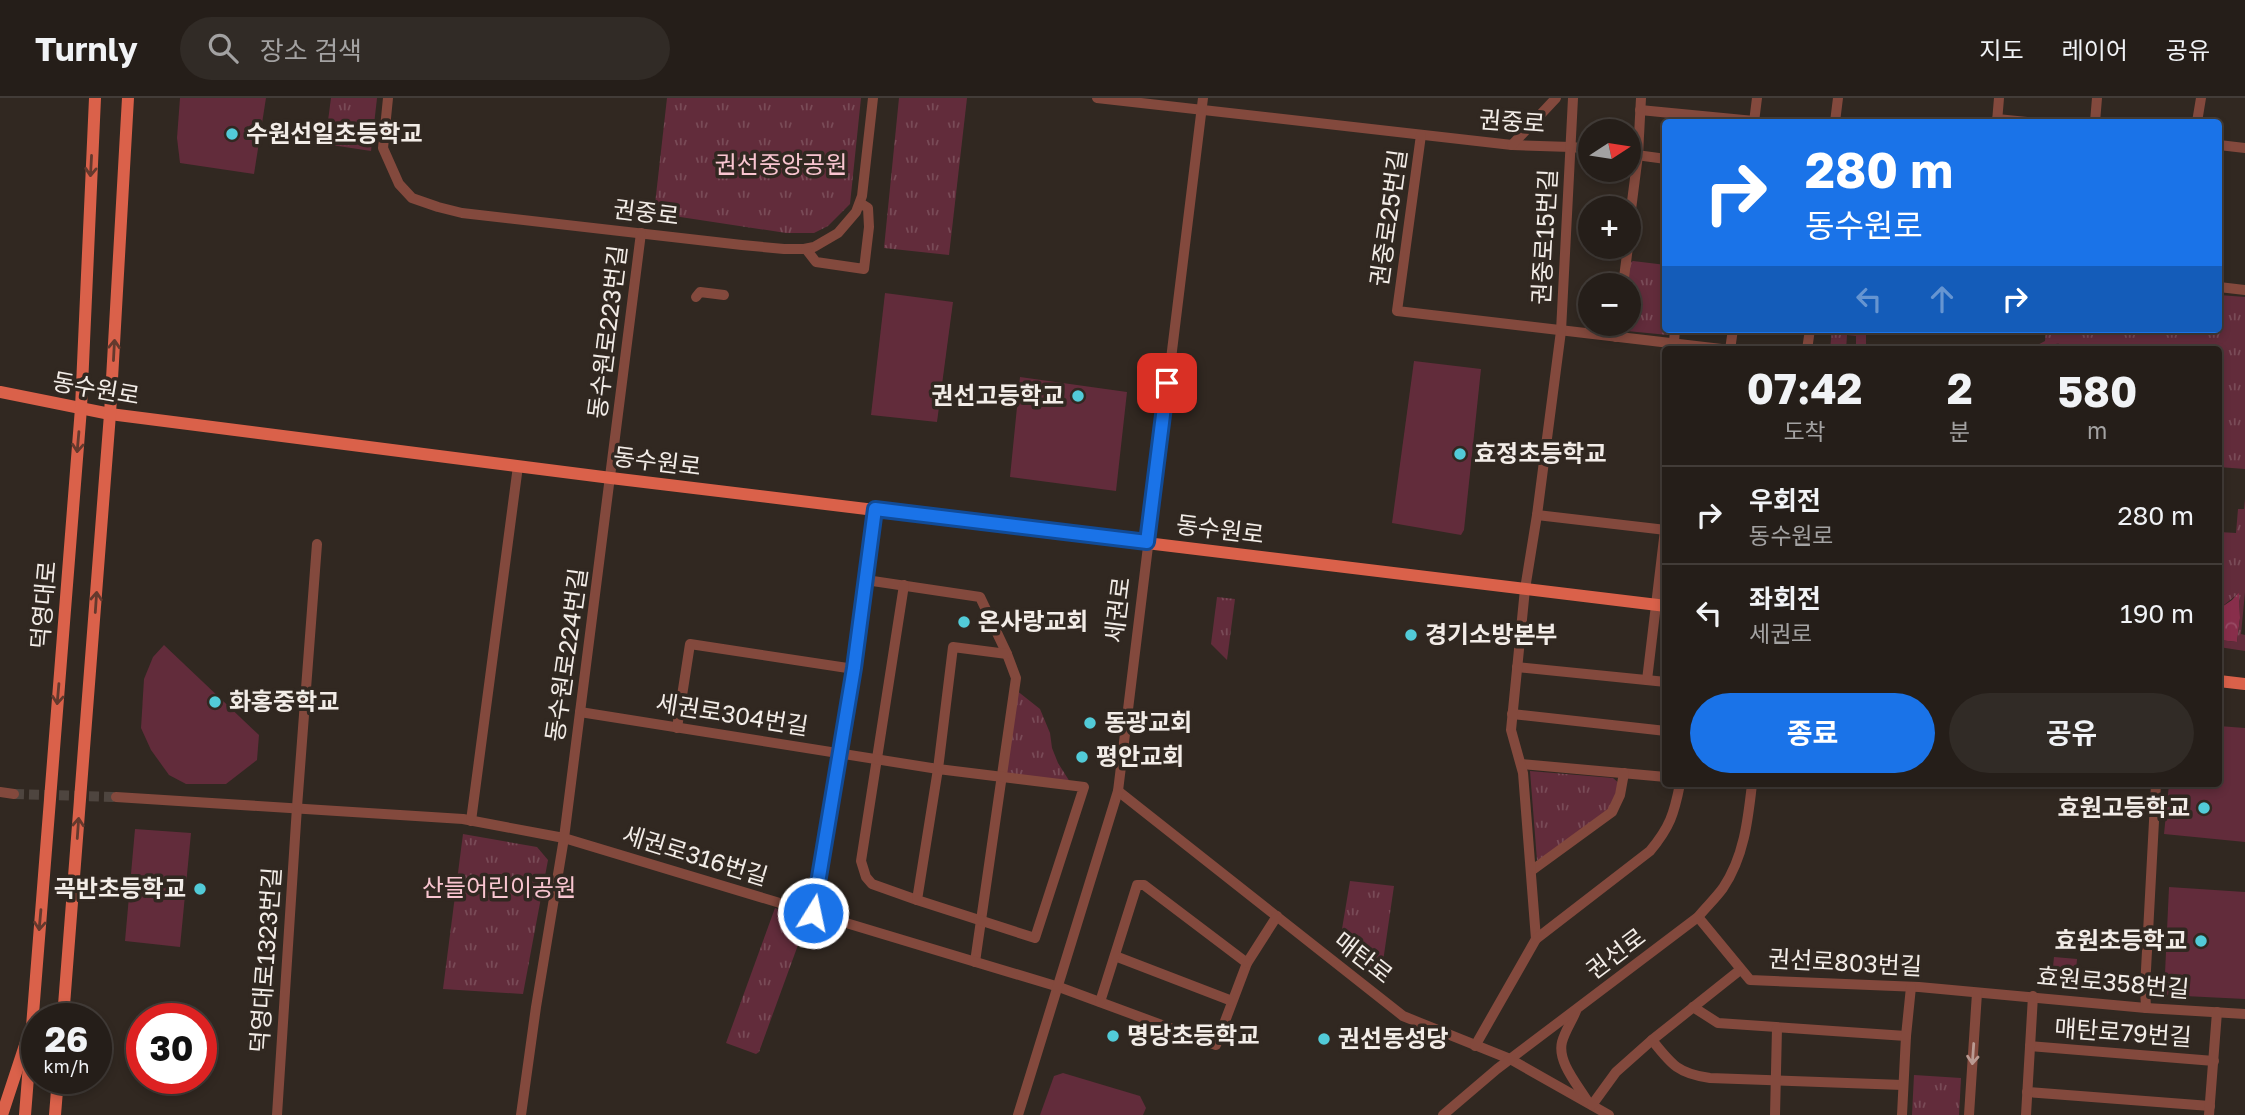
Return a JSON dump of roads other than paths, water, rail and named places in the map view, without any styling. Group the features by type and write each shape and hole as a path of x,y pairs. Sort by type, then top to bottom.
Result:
{"main road":[{"name":"덕영대로","path":"34,1003 81,408 95,98"},
{"name":"덕영대로","path":"64,1003 110,414 128,98"},
{"name":"동수원로","path":"0,392 110,414 611,478 1661,605"},
{"path":"2222,681 2245,684"},
{"path":"2,1115 21,1055"},
{"name":"덕영대로","path":"25,1115 27,1094"},
{"path":"55,1115 57,1094"}],"street":[{"name":"권중로","path":"388,98 383,148 399,184 412,198 463,213 763,247 806,249 823,243 838,233 856,212 862,196 873,98"},
{"name":"권중로","path":"1097,98 1512,145 1578,147"},
{"name":"세권로","path":"1018,1115 1118,791 1203,98"},
{"path":"1512,145 1556,98"},
{"name":"권중로15번길","path":"1536,939 1523,773 1511,730 1525,589 1560,331 1573,98"},
{"path":"1639,119 1641,98"},
{"path":"1754,119 1757,98"},
{"path":"1835,119 1838,98"},
{"path":"1997,119 1999,98"},
{"path":"2095,119 2098,98"},
{"path":"2197,119 2200,98"},
{"path":"1640,110 1726,119"},
{"name":"권중로25번길","path":"1421,135 1398,311 1560,331"},
{"path":"2222,145 2245,148"},
{"path":"1642,156 1662,159"},
{"path":"806,249 816,262 864,269 869,227 868,208 859,203"},
{"name":"동수원로223번길","path":"611,478 641,233"},
{"path":"2222,288 2245,289"},
{"path":"696,297 700,292 724,295"},
{"path":"1560,331 1702,346"},
{"path":"1674,342 1675,333"},
{"path":"471,821 518,466"},
{"name":"동수원로224번길","path":"521,1115 564,838 611,478"},
{"path":"813,913 854,668 875,509"},
{"path":"1537,515 1662,530"},
{"name":"덕영대로1323번길","path":"277,1115 317,544"},
{"path":"866,580 979,597 1016,678 975,962"},
{"name":"세권로304번길","path":"580,712 840,754 878,760 938,769 1084,787 1035,938 872,884 866,877 861,861 878,760 904,585"},
{"path":"1647,680 1662,586"},
{"path":"677,728 691,644 854,668"},
{"path":"917,900 938,769 953,647 1007,654"},
{"path":"1517,667 1662,682"},
{"path":"1512,714 1662,732"},
{"path":"1521,764 1662,777"},
{"path":"1531,871 1612,812 1620,795 1624,774"},
{"path":"1475,1046 1536,939 1650,850 1673,816 1679,787"},
{"name":"권선로","path":"1443,1115 1510,1059 1698,918 1714,900 1733,870 1744,838 1752,787"},
{"path":"2146,1008 2155,787"},
{"name":"매탄로","path":"1118,791 1403,1016 1510,1059 1609,1115"},
{"path":"0,792 14,794"},
{"path":"116,797 297,807 471,821 564,838"},
{"name":"세권로316번길","path":"564,838 1059,987 1216,1045 1232,1001"},
{"path":"1100,1002 1137,885 1144,884 1247,963"},
{"path":"1115,956 1232,1001 1247,963 1277,916"},
{"name":"권선로803번길","path":"1698,918 1750,980 1911,987 1977,993"},
{"path":"1578,1008 1564,1036 1561,1051 1566,1066 1590,1104 1616,1072 1740,970"},
{"path":"1902,1115 1911,987"},
{"path":"1969,1115 1977,993"},
{"name":"효원로358번길","path":"1977,993 2245,1014"},
{"path":"2026,1115 2034,996"},
{"path":"1693,1007 1718,1023 1906,1036"},
{"name":"매탄로79번길","path":"2027,1092 2209,1111 2217,1012"},
{"path":"1775,1115 1777,1028"},
{"path":"1652,1040 1670,1062 1692,1076 1903,1085"},
{"name":"매탄로79번길","path":"2030,1046 2214,1061"}],"tunnel":[{"path":"14,794 116,797"}],"place":[{"name":"수원선일초등학교","path":"232,134"},
{"name":"권선고등학교","path":"1078,396"},
{"name":"효정초등학교","path":"1460,454"},
{"name":"온사랑교회","path":"964,622"},
{"name":"경기소방본부","path":"1411,635"},
{"name":"화홍중학교","path":"215,702"},
{"name":"동광교회","path":"1090,723"},
{"name":"평안교회","path":"1082,757"},
{"name":"효원고등학교","path":"2204,808"},
{"name":"곡반초등학교","path":"200,889"},
{"name":"효원초등학교","path":"2201,941"},
{"name":"명당초등학교","path":"1113,1036"},
{"name":"권선동성당","path":"1324,1039"}],"park label":[{"name":"권선중앙공원","path":"781,165"},
{"name":"산들어린이공원","path":"499,888"}]}
